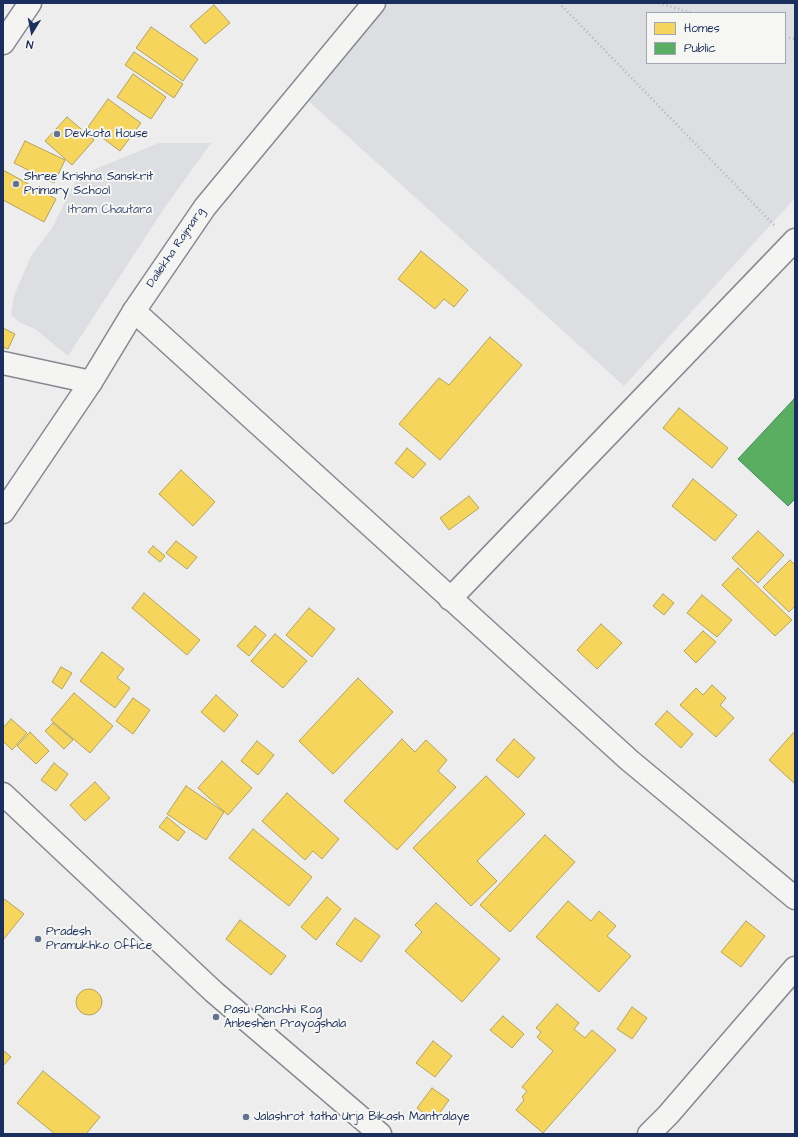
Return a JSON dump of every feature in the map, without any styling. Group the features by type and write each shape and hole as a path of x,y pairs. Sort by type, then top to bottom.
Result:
{"street":[{"path":"3,43 30,3"},
{"name":"Dailekha Rajmarg","path":"3,512 91,382 134,311 205,207 374,3"},
{"path":"450,599 793,242"},
{"path":"134,311 629,760 795,898"},
{"path":"3,363 91,382"},
{"path":"3,794 214,992 380,1134"},
{"path":"649,1134 668,1115 795,968"}],"path":[{"path":"559,3 793,242"},
{"path":"659,3 689,12"}],"green space":[{"path":"370,3 795,3 795,198 624,386 293,87"},
{"name":"Itram Chautara","path":"159,143 211,143 165,207 68,356 35,329 19,322 11,315 14,296 31,256 52,228 78,176"}],"building: Homes":[{"path":"214,5 230,23 205,44 190,26"},
{"path":"151,27 198,59 183,81 136,48"},
{"path":"134,52 183,84 174,98 125,65"},
{"path":"133,74 166,97 151,119 117,97"},
{"path":"108,99 141,123 120,151 88,127"},
{"path":"67,117 94,140 72,165 45,141"},
{"path":"25,141 65,160 54,183 14,163"},
{"name":"Shree Krishna Sanskrit Primary School","path":"3,170 56,199 44,222 3,200"},
{"path":"421,251 468,290 454,307 444,299 435,309 398,279"},
{"path":"3,328 15,334 8,349 3,347"},
{"path":"490,337 522,365 440,460 399,424 439,378 449,385"},
{"path":"679,408 728,448 712,468 663,428"},
{"path":"407,448 426,464 413,478 395,463"},
{"path":"181,470 215,502 193,526 159,494"},
{"path":"693,479 737,515 715,541 672,506"},
{"path":"469,496 479,508 449,530 440,518"},
{"path":"758,531 784,555 758,583 732,558"},
{"path":"176,541 197,557 187,569 166,553"},
{"path":"153,546 165,556 160,562 148,552"},
{"path":"790,560 795,565 795,606 789,612 763,587"},
{"path":"738,568 792,620 775,636 722,585"},
{"path":"144,593 200,640 187,655 132,608"},
{"path":"663,594 674,603 664,615 653,606"},
{"path":"702,595 732,620 717,637 687,613"},
{"path":"309,608 335,629 312,657 286,635"},
{"path":"601,624 622,643 597,669 577,650"},
{"path":"255,626 266,635 249,656 237,646"},
{"path":"703,631 716,642 696,663 684,651"},
{"path":"275,634 307,661 283,688 251,661"},
{"path":"102,652 124,669 117,678 130,688 115,708 80,681"},
{"path":"61,667 72,673 62,689 52,682"},
{"path":"358,678 393,712 333,774 299,741"},
{"path":"712,685 726,698 720,705 734,718 716,737 680,705 696,688 703,695"},
{"path":"74,693 113,726 90,753 51,720"},
{"path":"216,695 238,715 224,732 201,712"},
{"path":"133,698 150,710 133,734 116,721"},
{"path":"667,711 693,734 681,748 655,724"},
{"path":"11,719 27,733 12,750 3,741 3,728"},
{"path":"53,723 73,740 64,749 45,731"},
{"path":"795,731 795,784 769,760"},
{"path":"30,732 49,751 36,764 17,746"},
{"path":"402,739 415,752 426,740 447,760 438,771 456,787 397,850 344,801"},
{"path":"514,739 535,758 518,778 496,760"},
{"path":"257,741 274,755 258,775 241,761"},
{"path":"222,761 252,788 228,815 198,788"},
{"path":"54,763 68,774 56,791 41,780"},
{"path":"486,776 525,814 477,861 497,881 471,906 413,848"},
{"path":"95,782 110,798 85,821 70,805"},
{"path":"186,786 224,812 206,840 167,814"},
{"path":"287,793 339,839 322,859 313,851 305,860 262,821"},
{"path":"167,817 185,832 178,841 159,827"},
{"path":"253,829 312,877 289,906 229,858"},
{"path":"545,835 575,862 510,932 480,905"},
{"path":"327,897 341,909 316,940 301,927"},
{"path":"3,898 24,914 3,940"},
{"path":"568,901 591,921 599,911 616,926 607,936 631,956 599,992 536,937"},
{"path":"436,903 500,959 462,1002 405,951 422,932 415,925"},
{"path":"355,918 380,936 361,962 336,944"},
{"path":"240,920 286,956 271,975 226,939"},
{"path":"746,921 765,936 741,967 721,952"},
{"path":"89,989 99,992 102,1002 99,1012 89,1015 79,1012 76,1002 79,992"},
{"path":"557,1004 579,1023 574,1029 585,1038 592,1030 616,1050 543,1133 516,1110 524,1100 522,1097 527,1091 522,1087 553,1051 537,1037 541,1032 536,1028"},
{"path":"632,1007 647,1018 632,1039 617,1029"},
{"path":"503,1016 524,1034 512,1048 490,1030"},
{"path":"433,1041 452,1056 435,1077 416,1063"},
{"path":"3,1050 11,1057 3,1066"},
{"path":"43,1071 100,1117 86,1134 55,1134 17,1103"},
{"path":"432,1088 449,1100 434,1121 417,1108"}],"building: Public":[{"path":"794,399 795,499 788,506 738,459"}],"place":[{"name":"Devkota House","path":"57,134"},
{"name":"Shree Krishna Sanskrit Primary School","path":"16,184"},
{"name":"Pradesh Pramukhko Office","path":"38,939"},
{"name":"Pasu Panchhi Rog Anbeshen Prayogshala","path":"216,1017"},
{"name":"Jalashrot tatha Urja Bikash Mantralaye","path":"246,1117"}]}
